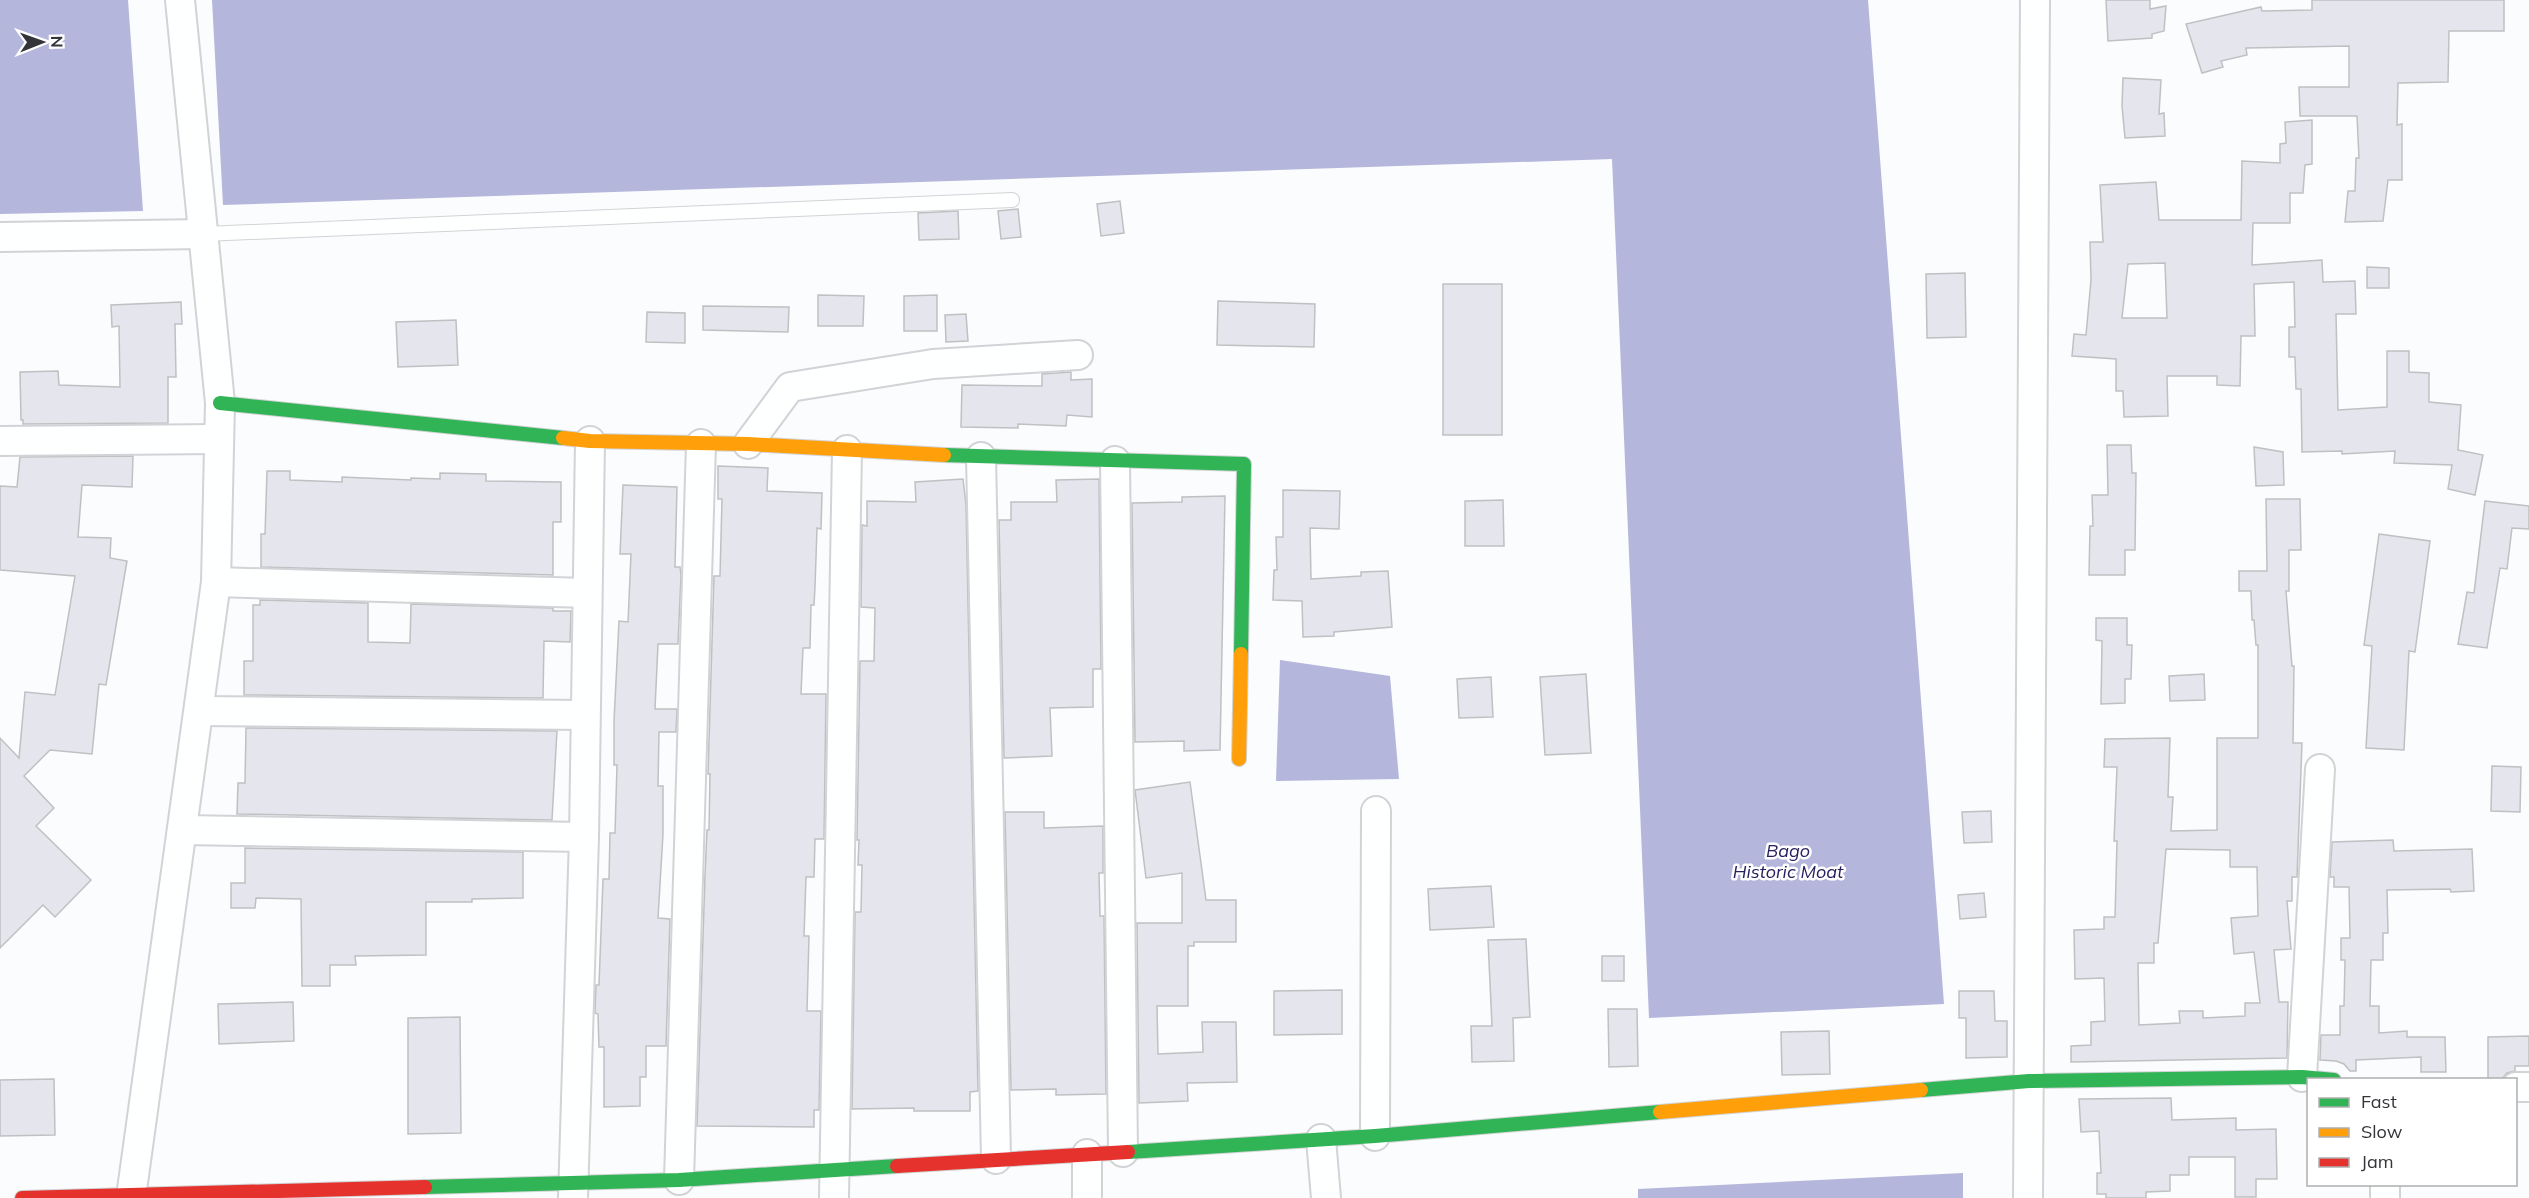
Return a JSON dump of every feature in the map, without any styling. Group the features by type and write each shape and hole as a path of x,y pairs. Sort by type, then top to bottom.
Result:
{"street":[{"path":"131,1197 216,582 220,403 180,0"},
{"path":"2028,1198 2035,0"},
{"path":"0,237 204,234"},
{"path":"748,444 790,387 933,364 1078,355"},
{"path":"220,403 590,441 748,444 981,457 1244,464 1239,759"},
{"path":"0,441 219,439"},
{"path":"573,1191 584,837 590,441"},
{"path":"679,1180 701,444"},
{"path":"834,1185 847,450"},
{"path":"981,457 996,1159"},
{"path":"1115,461 1123,1152"},
{"path":"216,582 587,593"},
{"path":"199,711 585,715"},
{"path":"2302,1077 2320,769"},
{"path":"1375,1136 1376,811"},
{"path":"182,830 584,837"},
{"path":"22,1198 573,1191 679,1180 834,1185 996,1159 1375,1136 2029,1081 2313,1078"},
{"path":"1321,1139 1326,1198"},
{"path":"1087,1198 1088,1154"}],"lane":[{"path":"204,234 1012,200"}],"water":[{"path":"0,0 128,0 143,211 0,214"},
{"name":"Bago Historic Moat","path":"212,0 1868,0 1944,1004 1649,1018 1612,159 223,205"},
{"path":"1280,660 1390,676 1399,779 1276,781"},
{"path":"1963,1173 1963,1198 1638,1198 1638,1189"}],"building":[{"path":"2106,0 2150,0 2150,9 2166,6 2164,31 2152,34 2152,38 2108,41"},
{"path":"2312,0 2504,0 2504,31 2449,31 2448,82 2398,83 2397,125 2402,124 2402,180 2388,180 2383,221 2345,222 2348,191 2355,191 2356,158 2359,158 2357,116 2300,116 2299,87 2349,87 2349,46 2246,48 2247,55 2221,61 2223,67 2202,73 2186,24 2261,7 2262,11 2312,10"},
{"path":"2123,78 2161,80 2159,114 2164,113 2165,136 2125,138 2122,106"},
{"path":"2312,120 2312,164 2305,165 2303,193 2290,193 2290,223 2253,223 2252,265 2322,260 2323,282 2355,281 2356,314 2336,314 2338,410 2387,407 2387,351 2409,351 2409,372 2429,373 2429,402 2461,405 2458,450 2483,455 2475,495 2448,489 2452,465 2394,463 2395,451 2342,454 2342,451 2302,452 2301,389 2296,389 2295,357 2289,357 2289,327 2295,327 2294,282 2254,284 2255,336 2241,336 2240,386 2217,385 2217,376 2167,376 2168,416 2124,417 2123,391 2116,391 2116,359 2072,356 2074,334 2086,335 2091,280 2090,242 2103,242 2100,185 2156,182 2159,220 2241,220 2242,161 2280,163 2280,144 2286,143 2285,122","holes":["2165,263 2167,318 2122,318 2128,264"]},
{"path":"1120,201 1124,233 1101,236 1097,204"},
{"path":"1018,209 1021,237 1001,239 998,211"},
{"path":"958,211 959,239 919,240 918,213"},
{"path":"2367,267 2389,268 2389,288 2367,288"},
{"path":"1965,273 1966,337 1927,338 1926,274"},
{"path":"1443,284 1502,284 1502,435 1443,435"},
{"path":"818,295 864,296 863,326 818,326"},
{"path":"937,295 937,331 904,331 904,296"},
{"path":"1218,301 1315,304 1314,347 1217,345"},
{"path":"181,302 182,324 175,324 176,377 168,377 168,423 23,424 20,372 58,371 59,385 120,387 119,326 112,327 111,305"},
{"path":"703,306 789,307 788,332 703,330"},
{"path":"647,312 685,313 685,343 646,342"},
{"path":"966,314 968,341 946,342 945,315"},
{"path":"456,320 458,365 398,367 396,322"},
{"path":"1071,372 1071,380 1092,379 1092,417 1067,415 1066,426 1018,424 1018,428 961,427 962,385 1042,386 1042,374"},
{"path":"2107,445 2131,445 2132,473 2136,473 2135,550 2125,550 2125,575 2089,575 2090,526 2093,526 2092,495 2108,495"},
{"path":"2254,447 2283,452 2284,485 2256,486"},
{"path":"133,456 132,487 82,485 78,537 111,538 110,558 127,561 106,685 99,684 92,754 50,750 24,776 54,808 36,826 91,880 55,917 43,905 0,948 0,738 19,758 25,692 55,695 75,576 0,570 0,486 17,487 20,457"},
{"path":"718,466 768,468 767,491 822,493 821,529 817,528 814,605 811,605 810,648 803,648 801,694 826,694 824,839 815,839 814,877 806,877 804,936 809,936 807,1011 821,1011 819,1110 814,1110 814,1127 697,1126 705,875 707,830 709,830 710,774 708,774 714,576 720,576 722,499 718,499"},
{"path":"267,471 290,471 290,480 342,482 342,477 440,479 440,473 486,474 486,481 561,482 561,522 553,522 553,575 261,567 261,534 265,534"},
{"path":"963,479 966,505 978,1091 970,1092 970,1111 914,1111 914,1108 852,1109 855,912 861,912 862,865 858,865 859,840 857,840 860,661 874,661 875,608 861,607 862,525 867,526 867,501 916,502 915,482"},
{"path":"1099,479 1101,669 1093,669 1093,707 1050,708 1052,756 1004,758 999,520 1011,520 1011,502 1057,502 1056,480"},
{"path":"623,485 677,487 675,567 680,567 681,575 678,644 658,644 655,709 677,709 676,732 659,732 658,786 663,786 663,834 658,918 670,919 666,1046 646,1046 646,1077 640,1077 640,1106 604,1107 604,1047 599,1047 598,1014 595,1013 596,985 599,985 603,879 609,879 610,833 615,833 617,765 614,765 614,721 619,621 628,622 631,554 620,554"},
{"path":"1283,490 1340,491 1339,529 1310,528 1311,579 1361,576 1361,572 1388,571 1392,627 1334,632 1334,636 1303,637 1302,601 1273,600 1274,570 1277,570 1276,537 1283,537"},
{"path":"1225,496 1220,750 1184,751 1184,741 1135,742 1132,503 1182,502 1182,497"},
{"path":"2266,499 2300,499 2301,550 2289,550 2289,591 2286,591 2292,666 2294,666 2293,743 2302,743 2297,877 2292,877 2292,901 2287,901 2291,949 2274,950 2279,1002 2288,1002 2287,1058 2071,1062 2071,1046 2091,1045 2091,1022 2105,1021 2104,978 2075,979 2074,930 2104,929 2104,917 2115,917 2117,841 2114,841 2117,767 2104,767 2105,739 2170,738 2168,797 2173,797 2171,831 2217,830 2217,738 2258,738 2258,645 2256,645 2254,620 2252,620 2251,591 2239,591 2239,571 2267,571","holes":["2166,849 2230,850 2230,867 2257,867 2258,916 2231,918 2234,954 2254,952 2260,1003 2245,1003 2245,1016 2203,1018 2203,1011 2179,1011 2180,1023 2139,1025 2138,963 2154,963 2154,943 2158,943"]},
{"path":"1503,500 1504,546 1465,546 1465,501"},
{"path":"2485,501 2529,506 2529,529 2512,528 2507,569 2500,568 2487,648 2458,644 2467,592 2474,593"},
{"path":"2379,534 2430,541 2415,652 2409,651 2404,750 2366,748 2372,646 2364,645"},
{"path":"260,600 368,603 368,642 410,643 411,604 553,608 553,611 571,611 570,642 544,641 543,698 244,695 244,661 253,661 253,605 260,605"},
{"path":"2096,618 2127,618 2127,645 2132,645 2131,679 2125,679 2125,703 2101,704 2102,641 2096,640"},
{"path":"1586,674 1591,753 1545,755 1540,677"},
{"path":"2204,674 2205,700 2170,701 2169,676"},
{"path":"1491,677 1493,717 1459,718 1457,679"},
{"path":"246,728 557,731 552,820 237,814 238,783 245,783"},
{"path":"2492,766 2521,767 2520,812 2491,811"},
{"path":"1190,782 1206,900 1236,900 1236,942 1194,942 1194,946 1188,946 1188,1006 1157,1006 1158,1054 1203,1052 1202,1022 1236,1022 1237,1082 1187,1083 1188,1101 1139,1103 1137,923 1182,923 1182,873 1146,878 1135,790"},
{"path":"1991,811 1992,842 1964,843 1962,812"},
{"path":"1005,812 1044,812 1044,828 1103,826 1103,873 1099,873 1100,916 1104,916 1106,1094 1056,1095 1056,1089 1011,1090"},
{"path":"2393,840 2394,851 2472,849 2474,891 2387,890 2388,933 2383,933 2383,960 2371,960 2370,1006 2379,1006 2379,1033 2407,1031 2407,1037 2445,1037 2446,1072 2421,1072 2421,1057 2356,1060 2356,1071 2350,1071 2344,1064 2336,1061 2320,1060 2321,1035 2340,1035 2340,1006 2344,1006 2345,960 2341,960 2341,938 2350,938 2349,887 2334,887 2334,877 2330,877 2332,842"},
{"path":"245,848 523,852 523,898 472,899 472,902 426,902 426,955 355,956 356,965 330,965 330,986 302,986 301,899 256,898 255,908 231,908 231,883 245,883"},
{"path":"1491,886 1494,927 1430,930 1428,889"},
{"path":"1984,893 1986,917 1960,919 1958,895"},
{"path":"1526,939 1530,1017 1513,1018 1514,1061 1472,1062 1471,1026 1492,1026 1488,940"},
{"path":"1602,956 1624,956 1624,981 1602,981"},
{"path":"1342,990 1342,1034 1274,1035 1274,991"},
{"path":"1959,991 1994,991 1995,1021 2007,1021 2007,1057 1966,1058 1966,1018 1959,1018"},
{"path":"293,1002 294,1041 219,1044 218,1004"},
{"path":"1608,1009 1637,1009 1638,1066 1609,1067"},
{"path":"460,1017 461,1133 408,1134 408,1018"},
{"path":"1829,1031 1830,1074 1782,1075 1781,1032"},
{"path":"2529,1036 2529,1066 2515,1066 2515,1071 2507,1073 2503,1078 2488,1078 2488,1037"},
{"path":"54,1079 55,1135 0,1136 0,1080"},
{"path":"2171,1098 2172,1120 2236,1118 2236,1130 2276,1129 2277,1179 2256,1179 2256,1197 2235,1197 2235,1157 2189,1157 2189,1175 2170,1175 2170,1191 2146,1192 2146,1198 2106,1198 2106,1194 2097,1194 2097,1173 2101,1173 2099,1131 2081,1132 2079,1099"}],"traffic: fast":[{"path":"220,403 563,438"},
{"path":"944,455 1244,464 1241,654"},
{"path":"1921,1090 2029,1081 2313,1078"},
{"path":"1128,1152 1375,1136 1660,1112"},
{"path":"425,1187 679,1180 897,1166"}],"traffic: slow":[{"path":"563,438 590,441 748,444 944,455"},
{"path":"1239,759 1241,654"},
{"path":"1660,1112 1921,1090"}],"traffic: jam":[{"path":"897,1166 1128,1152"},
{"path":"22,1198 425,1187"}]}
